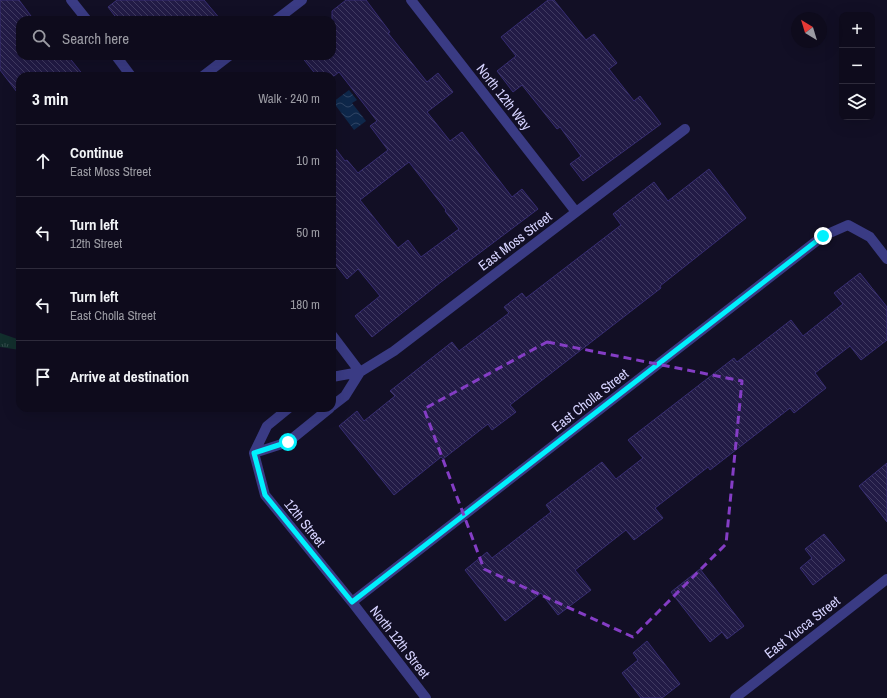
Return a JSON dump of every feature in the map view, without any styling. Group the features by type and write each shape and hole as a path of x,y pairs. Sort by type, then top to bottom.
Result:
{"street":[{"path":"72,0 84,16"},
{"path":"281,16 302,0"},
{"name":"North 12th Way","path":"411,0 576,212"},
{"path":"119,60 128,72"},
{"path":"208,72 224,60"},
{"name":"East Moss Street","path":"336,376 360,372 394,351 685,130"},
{"name":"East Cholla Street","path":"352,602 823,236 848,225 870,237 887,259"},
{"path":"336,340 360,372"},
{"name":"East Moss Street","path":"336,403 345,396 360,372"},
{"path":"254,453 267,426 284,412"},
{"name":"East Moss Street","path":"254,453 288,442 325,412"},
{"name":"12th Street","path":"254,453 265,495 352,602"},
{"name":"East Yucca Street","path":"735,698 887,579"},
{"name":"North 12th Street","path":"352,602 426,698"}],"highlighted area":[{"path":"547,342 742,381 726,544 633,637 484,569 424,409"}],"green space":[{"path":"0,333 16,339 16,349 0,347"}],"water":[{"path":"349,90 357,100 352,103 366,121 354,130 336,106 336,100"}],"building":[{"path":"0,0 19,0 31,16 16,16 16,60 71,60 81,72 16,72 16,91 0,70"},
{"path":"117,0 204,0 218,16 115,16 108,7"},
{"path":"346,0 366,0 390,32 388,33 427,82 438,73 453,92 427,112 450,141 462,132 512,197 522,189 538,209 441,282 372,337 355,316 380,296 358,269 347,279 336,265 336,149 345,161 347,160 358,173 388,150 370,126 377,121 339,72 336,74 336,72 314,72 304,60 336,60 336,16 332,16 332,11","holes":["409,162 446,210 445,211 459,229 421,257 408,240 398,248 360,200"]},
{"path":"548,0 554,0 586,40 594,34 617,63 609,69 634,101 640,96 661,124 583,181 570,164 581,156 560,127 557,129 522,85 513,92 497,71 516,56 501,37"},
{"path":"709,169 746,218 660,286 661,288 510,405 516,412 492,430 488,424 443,459 441,457 394,495 339,426 357,411 364,421 395,396 390,391 452,342 459,351 509,313 504,307 522,293 526,298 621,225 613,214 654,182 668,201"},
{"path":"860,273 887,307 887,340 861,360 850,346 815,373 826,388 794,413 790,408 710,470 708,467 655,508 663,518 634,540 626,530 575,570 591,590 558,615 541,593 505,621 465,570 487,552 492,558 551,512 546,505 602,462 616,479 643,458 628,440 734,358 737,362 791,320 803,336 843,304 834,293"},
{"path":"887,463 887,522 859,486"},
{"path":"824,534 845,560 813,585 800,568 812,558 805,549"},
{"path":"700,569 744,626 727,639 722,632 710,642 671,592"},
{"path":"647,641 680,684 662,698 641,698 622,673 638,660 633,653"}],"route":[{"path":"288,442 254,453 265,495 352,602 823,236"}]}
